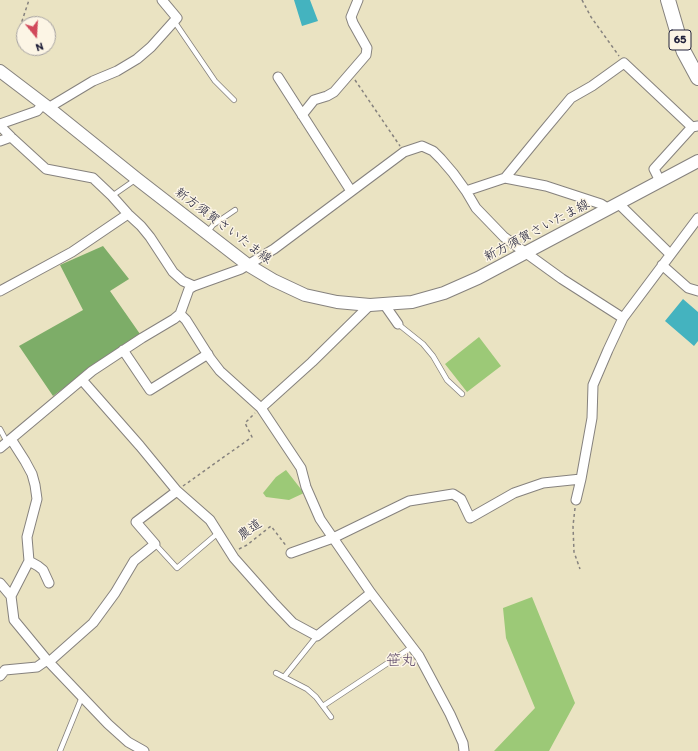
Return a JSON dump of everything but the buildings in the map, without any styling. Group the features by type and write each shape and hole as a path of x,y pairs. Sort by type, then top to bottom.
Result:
{"main road":[{"name":"65","path":"668,0 684,52 698,78"},
{"name":"新方須賀さいたま線","path":"0,71 248,265 273,280 305,295 337,302 370,305 412,302 444,293 478,278 698,161"}],"street":[{"path":"162,0 177,18 151,47 136,59 117,71 93,81 53,105 46,106 0,125 46,169 93,178 141,226 150,237 172,272 183,281 194,286"},
{"path":"302,115 314,100 334,92 366,55 367,48 351,17 358,0"},
{"path":"505,178 571,98 592,86 624,63 695,126 654,169 660,181"},
{"path":"278,77 351,191"},
{"path":"0,141 11,137"},
{"path":"10,596 28,560 26,537 37,499 32,474 25,461 6,443 82,380 123,350 180,314 189,289 241,269 274,249 404,152 422,146 433,151 453,173 476,208 504,237 562,279 623,318"},
{"path":"466,191 505,178 546,186 602,204 614,206 670,254"},
{"path":"0,291 72,252 128,214"},
{"path":"576,500 592,418 593,385 608,350 623,318 698,218"},
{"path":"662,265 688,288 698,291"},
{"path":"384,304 398,324"},
{"path":"261,408 312,362 370,305"},
{"path":"180,314 186,320 220,371 261,408 301,468 306,487 320,519 371,593 419,656 450,714 463,743 464,751"},
{"path":"123,350 150,390 208,354"},
{"path":"82,380 177,491 210,520 234,558 272,602 293,623 317,636 371,593"},
{"path":"291,553 333,538 409,501 453,494 461,499 470,518 521,490 543,483 581,479"},
{"path":"0,676 5,670 37,667 48,661 93,623 115,593 134,561 155,544 136,522 177,491"},
{"path":"28,560 43,570 49,583"},
{"path":"0,583 10,596 14,620 48,661 108,724 128,742 144,751"}],"lane":[{"path":"174,21 215,81 234,100"},
{"path":"112,196 137,179"},
{"path":"206,233 213,225 235,210"},
{"path":"398,324 423,344 433,356 447,380 462,394"},
{"path":"0,429 6,443"},
{"path":"155,544 178,568 218,533"},
{"path":"284,677 317,636"},
{"path":"323,706 412,647"},
{"path":"276,673 307,689 316,696 331,717"},
{"path":"60,751 82,696"}],"path":[{"path":"24,16 30,0"},
{"path":"582,0 591,17 624,63"},
{"path":"351,73 404,152"},
{"path":"177,491 252,437 245,424 261,408"},
{"path":"576,500 572,526 574,552 580,568"},
{"name":"農道","path":"231,553 247,545 271,526 291,553"}],"green space":[{"path":"103,246 129,279 110,291 140,334 53,396 19,346 83,310 60,265"},
{"path":"479,337 501,366 467,392 445,364"},
{"path":"286,470 304,493 289,500 266,497 263,493 276,477"},
{"path":"532,597 575,703 549,751 494,751 535,708 506,638 503,608"}],"water":[{"path":"294,0 310,0 318,21 302,26"},
{"path":"683,299 698,312 698,341 694,346 665,321"}],"district":[{"name":"笹丸","path":"401,661"}]}
